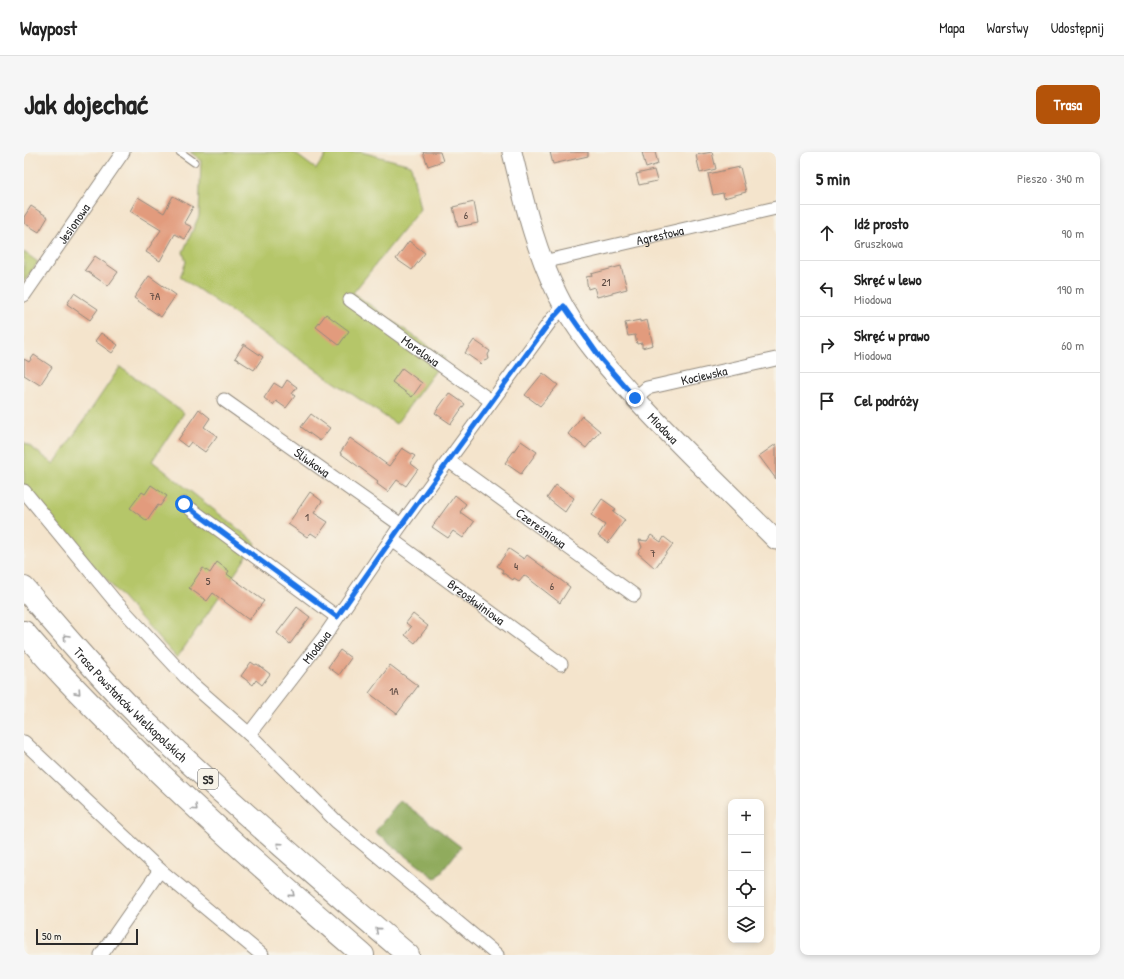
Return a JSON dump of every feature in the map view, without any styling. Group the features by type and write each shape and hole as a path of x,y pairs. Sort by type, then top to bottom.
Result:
{"highway":[{"name":"Trasa Powstańców Wielkopolskich","path":"24,588 134,711 280,846 408,955"},
{"name":"S5","path":"24,632 82,696 166,781 254,861 363,955"}],"main road":[{"name":"Miodowa","path":"512,152 530,225 543,262 564,306 601,359 635,398 658,423 776,540"}],"street":[{"name":"Jesionowa","path":"24,295 123,152"},
{"name":"Agrestowa","path":"543,262 776,208"},
{"name":"Morelowa","path":"350,300 491,401"},
{"name":"Miodowa","path":"250,734 337,617 391,539 491,401 552,319 564,306"},
{"name":"Kociewska","path":"635,398 646,388 776,359"},
{"name":"Śliwkowa","path":"224,400 401,526"},
{"name":"Czereśniowa","path":"448,461 634,595"},
{"path":"24,491 114,600 192,684 250,734 336,821 498,955"},
{"path":"184,504 337,617"},
{"name":"Brzoskwiniowa","path":"391,539 561,664"},
{"path":"24,743 160,870 262,955"},
{"path":"100,955 160,870"}],"lane":[{"path":"180,152 194,162"}],"green space":[{"path":"190,152 293,152 316,169 328,152 361,152 411,165 420,209 353,293 445,358 396,424 180,277 186,262 183,252 199,216 201,160"},
{"path":"24,252 38,262 24,282"},
{"path":"120,367 184,413 152,461 256,543 177,658 24,488 24,442 54,464"},
{"path":"400,800 461,847 436,879 375,832"}],"building":[{"path":"423,152 440,152 443,161 428,166"},
{"path":"550,152 588,152 588,156 553,164"},
{"path":"642,152 655,152 658,164 646,168"},
{"path":"712,152 716,169 700,173 696,155"},
{"path":"740,167 746,192 724,198 723,193 713,195 708,174"},
{"path":"654,170 657,181 639,185 636,174"},
{"path":"173,196 193,207 184,223 192,227 185,239 175,234 160,261 146,252 161,230 130,211 138,197 164,213"},
{"path":"474,202 478,223 458,227 453,207"},
{"path":"31,206 48,217 39,232 24,223 24,217"},
{"path":"409,241 425,253 412,270 396,259"},
{"path":"95,256 118,272 108,286 85,270"},
{"path":"621,266 627,289 597,297 594,287 588,289 586,277 592,276 591,274"},
{"path":"149,276 176,295 161,317 134,298"},
{"path":"74,293 98,309 90,320 67,304"},
{"path":"326,314 349,331 339,345 316,327"},
{"path":"640,320 640,322 647,320 653,345 642,348 642,343 637,344 635,335 628,336 625,323"},
{"path":"101,333 118,345 112,353 95,341"},
{"path":"474,340 490,351 488,355 489,359 481,364 465,353"},
{"path":"244,344 263,357 254,370 235,358"},
{"path":"34,355 52,367 40,385 24,375 24,359 29,362"},
{"path":"402,368 422,383 412,397 392,382"},
{"path":"543,373 558,385 540,406 525,395"},
{"path":"287,380 297,387 292,394 295,396 286,408 276,401 273,405 264,398 274,383 282,388"},
{"path":"449,393 465,404 451,424 435,413"},
{"path":"199,409 210,418 204,427 217,436 205,452 191,442 187,447 178,440"},
{"path":"311,414 330,428 320,441 301,427"},
{"path":"582,416 600,431 586,448 568,434"},
{"path":"350,438 389,466 402,448 415,456 410,463 418,469 406,486 397,480 388,492 377,484 378,481 340,453"},
{"path":"521,441 537,452 521,474 505,463"},
{"path":"776,444 776,479 759,456"},
{"path":"151,485 167,496 160,506 158,505 147,521 130,508 142,492 145,494"},
{"path":"556,485 574,498 565,512 547,498"},
{"path":"310,492 322,501 314,513 328,522 317,537 311,533 307,537 288,524"},
{"path":"455,495 466,504 460,512 474,522 463,538 453,531 448,538 432,527"},
{"path":"602,499 616,509 613,511 625,520 608,543 598,536 605,525 591,515"},
{"path":"651,535 661,542 664,537 673,544 655,568 638,553 642,547 639,540 647,541"},
{"path":"509,549 524,559 527,555 570,587 560,603 524,575 519,581 514,578 513,580 502,572 503,570 497,566"},
{"path":"217,562 229,571 227,574 264,601 249,620 213,593 207,601 189,588 203,568 210,573"},
{"path":"297,607 310,617 290,644 277,633"},
{"path":"413,614 428,626 415,643 405,635 411,627 406,623"},
{"path":"340,650 351,658 339,675 328,667"},
{"path":"251,662 255,665 257,664 270,674 262,685 256,680 253,685 241,676"},
{"path":"390,665 418,686 397,714 369,693"}],"route":[{"path":"184,504 337,617 491,401 552,319 564,306 588,343 612,374 635,398"}]}
